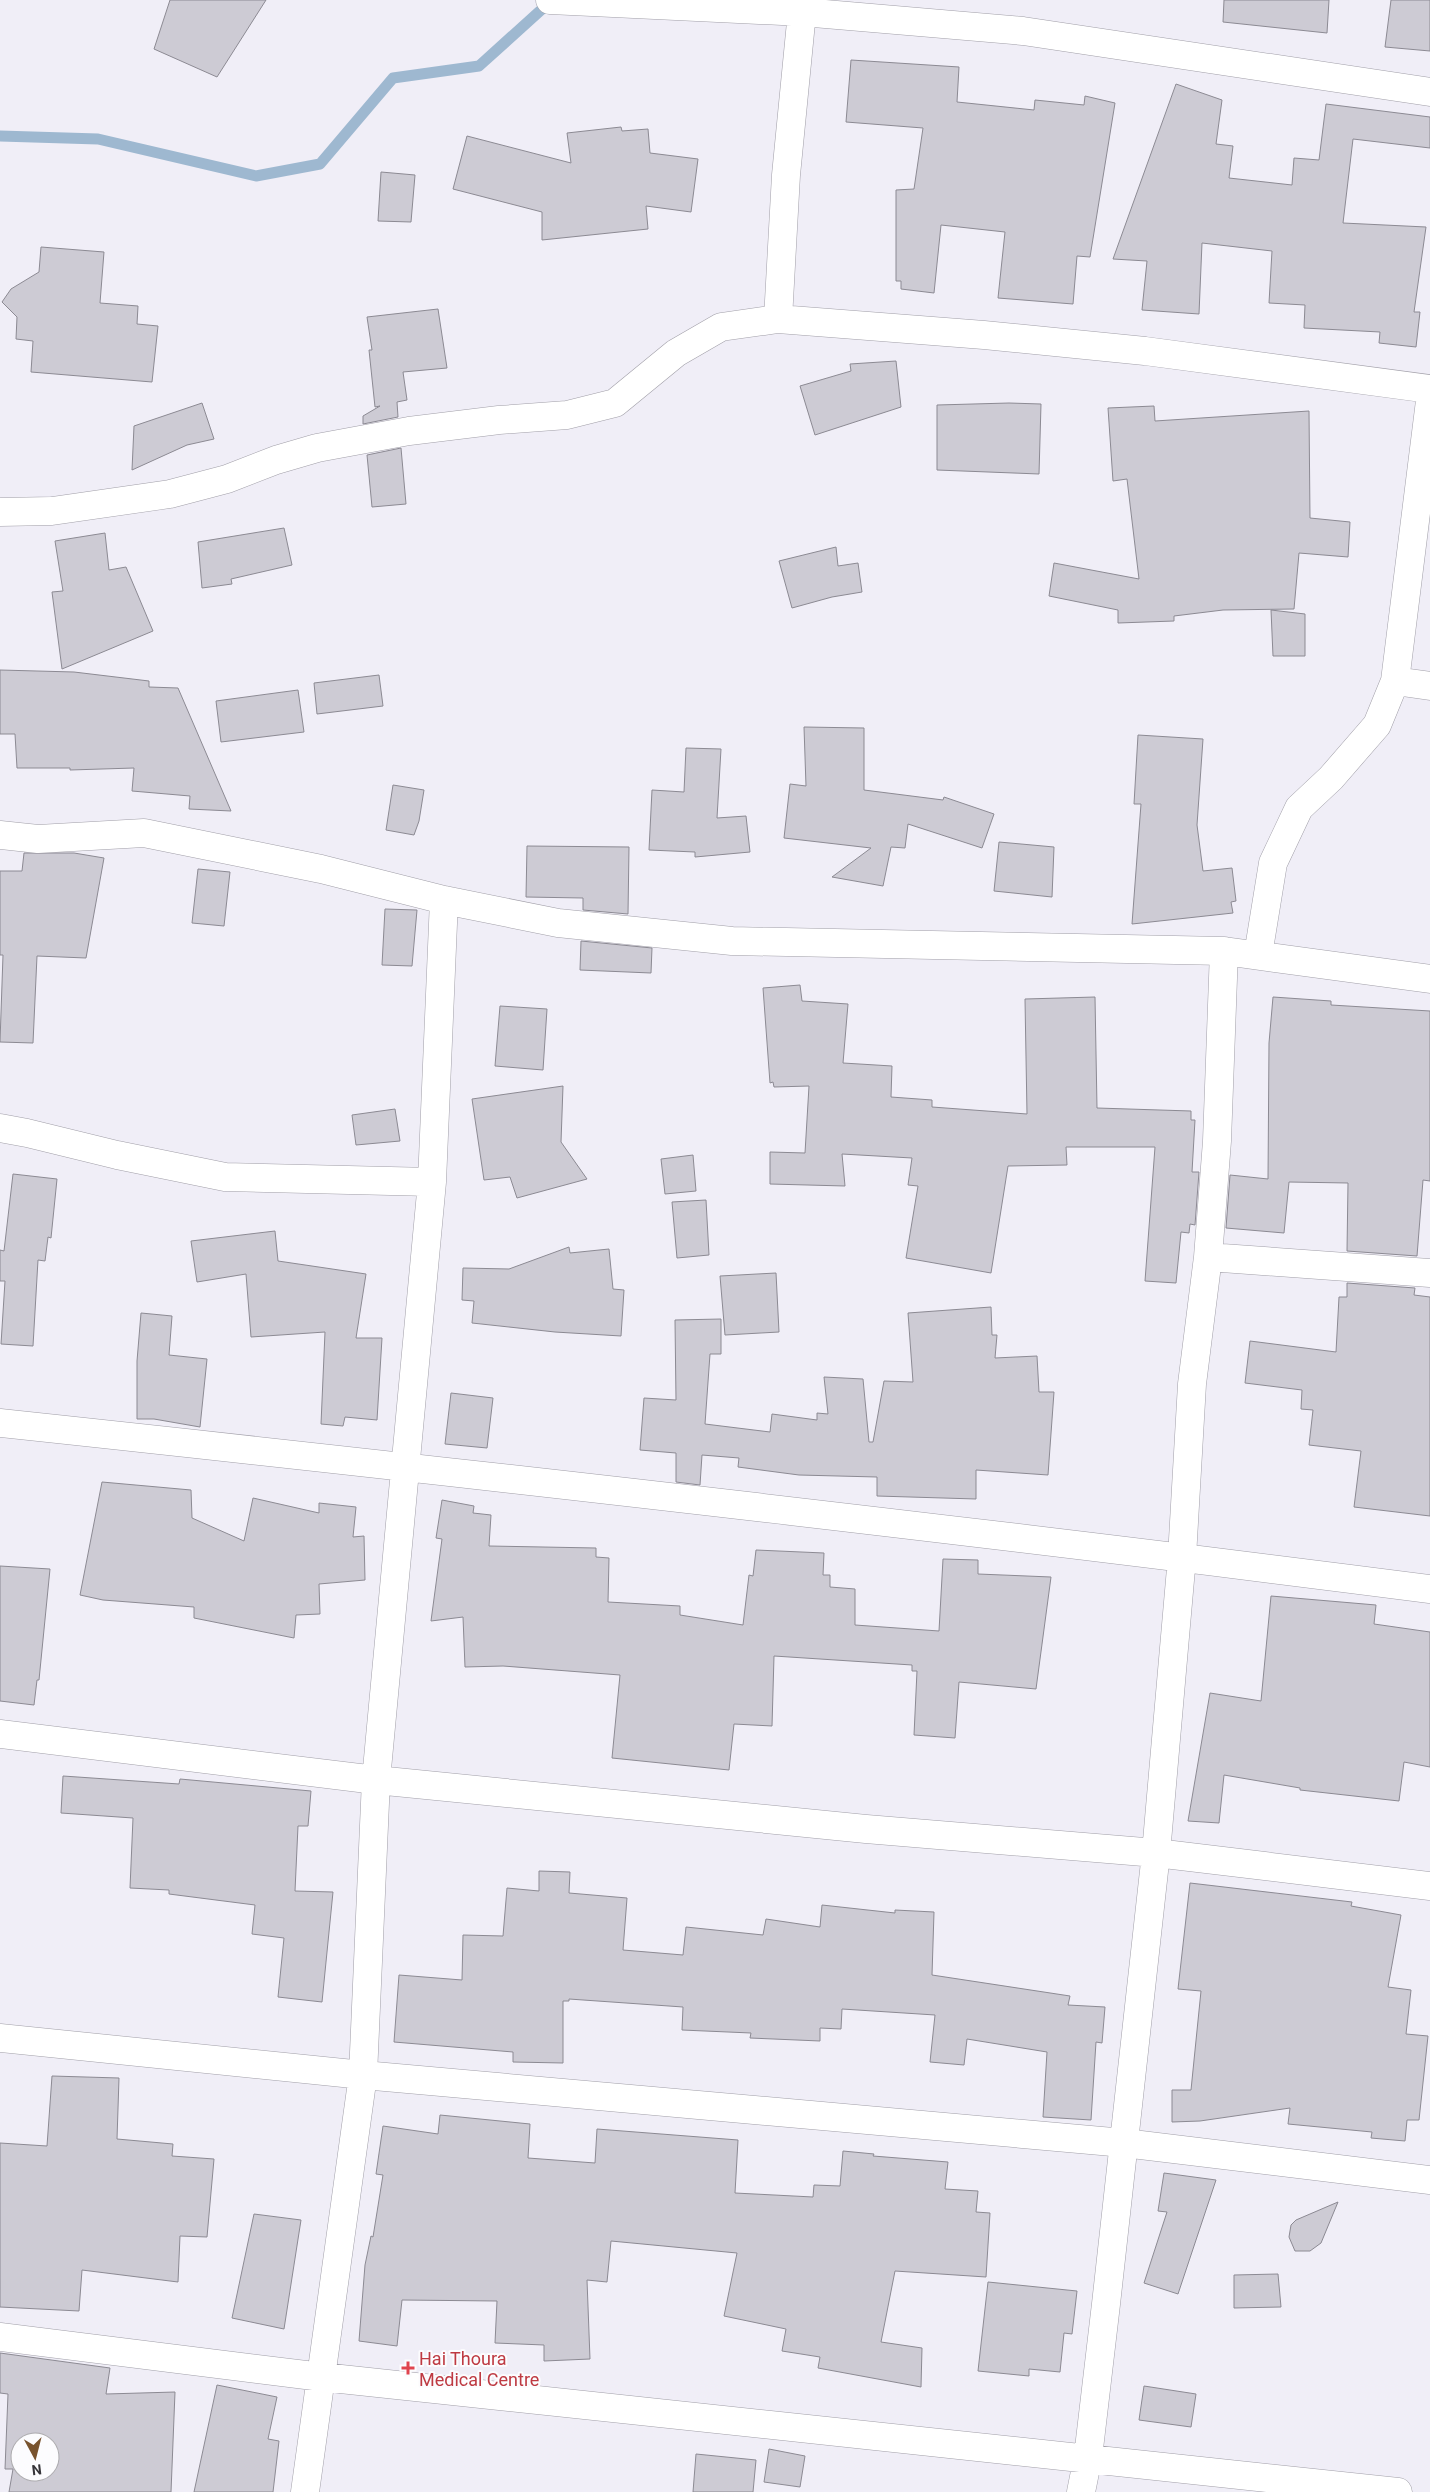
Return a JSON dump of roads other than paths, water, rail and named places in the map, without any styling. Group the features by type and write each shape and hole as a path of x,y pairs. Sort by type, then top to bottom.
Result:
{"street":[{"path":"550,0 802,12 1023,30 1430,92"},
{"path":"778,319 786,175 802,12"},
{"path":"0,512 52,511 170,494 227,479 276,460 317,448 409,430 566,415 616,403 676,354 721,328 778,319 984,335 1145,351 1430,389"},
{"path":"1258,955 1273,863 1299,808 1331,778 1377,725 1395,681 1430,402"},
{"path":"1395,681 1430,686"},
{"path":"0,835 38,838 144,833 320,869 444,900 558,923 732,941 1224,951 1430,980"},
{"path":"305,2492 363,2075 376,1780 432,1182 444,900"},
{"path":"1081,2492 1088,2457 1156,1853 1182,1557 1192,1384 1208,1257 1217,1141 1224,951"},
{"path":"0,1128 117,1155 225,1176 432,1182"},
{"path":"1208,1257 1430,1273"},
{"path":"0,1423 406,1466 1182,1557 1430,1589"},
{"path":"0,1734 376,1780 866,1829 1156,1853 1430,1886"},
{"path":"0,2038 363,2075 1124,2143 1430,2180"},
{"path":"0,2337 322,2377 1088,2457 1398,2492"}],"waterway":[{"path":"0,136 98,139 256,176 320,164 393,78 479,66 551,1"}],"place":[{"name":"Hai Thoura Medical Centre","path":"408,2368"}]}
